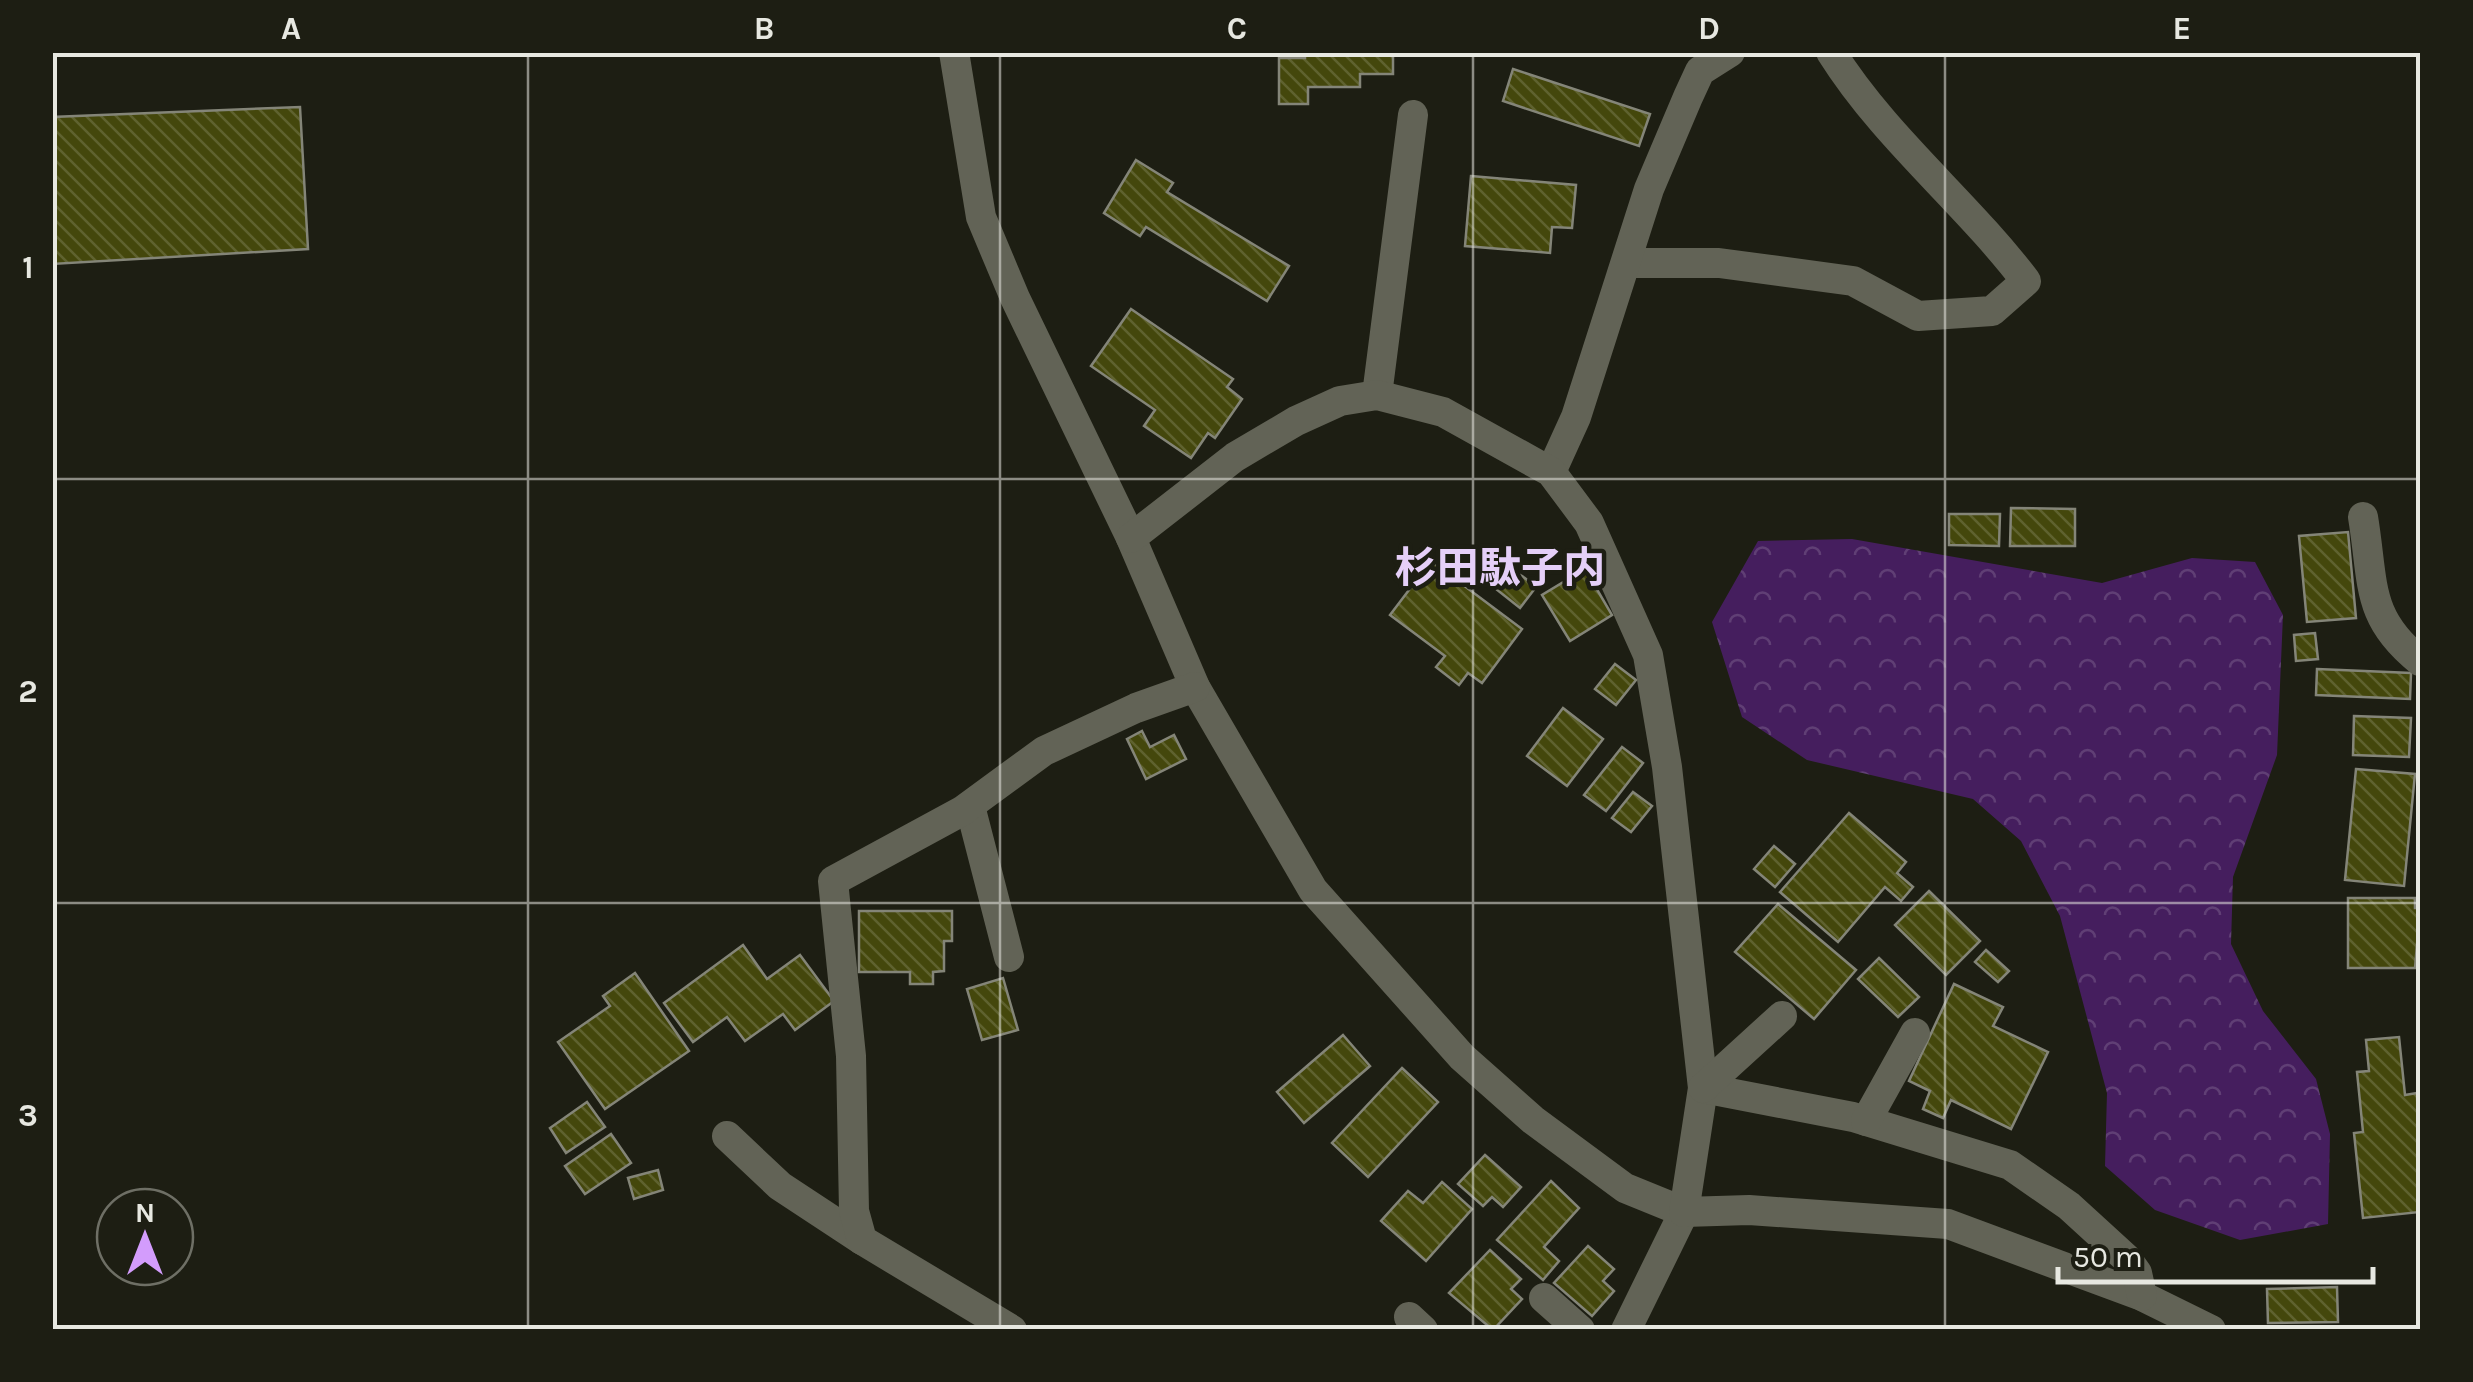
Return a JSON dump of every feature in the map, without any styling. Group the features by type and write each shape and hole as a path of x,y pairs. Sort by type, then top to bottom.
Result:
{"street":[{"path":"954,52 982,217 1059,393 1132,538 1195,686 1313,890 1462,1057 1534,1120 1625,1188 1684,1212 1749,1210 1948,1224 2142,1296 2211,1330"},
{"path":"1550,472 1576,417 1649,189 1700,62 1730,52"},
{"path":"1627,263 1719,263 1853,281 1918,316 1992,311 2026,281 1989,232 1865,102 1830,52"},
{"path":"1377,395 1414,115"},
{"path":"1132,538 1235,457 1296,421 1340,401 1377,395 1443,412 1550,472 1590,523 1648,655 1667,767 1703,1088 1684,1212 1626,1330"},
{"path":"2363,517 2380,619 2392,638 2420,661"},
{"path":"862,1240 854,1211 851,1056 833,881 970,806 1044,751 1136,708 1195,686"},
{"path":"970,806 1009,957"},
{"path":"1703,1088 1782,1016"},
{"path":"1866,1121 1915,1032"},
{"path":"1703,1088 1866,1121 2010,1165 2069,1206 2127,1258 2137,1273 2142,1296"},
{"path":"727,1136 780,1186 1012,1330"},
{"path":"1544,1298 1580,1330"}],"green space":[{"path":"1852,539 2102,583 2192,558 2255,562 2283,615 2277,755 2233,877 2231,944 2263,1011 2316,1079 2330,1134 2328,1224 2240,1240 2155,1210 2105,1166 2107,1093 2060,916 2021,841 1973,799 1807,760 1742,717 1712,622 1758,541"}],"building":[{"path":"1305,52 1393,52 1393,74 1360,74 1360,87 1308,87 1308,104 1279,104 1279,58 1305,58"},
{"path":"1513,69 1650,114 1639,146 1503,101"},
{"path":"300,107 308,249 52,264 52,117"},
{"path":"1136,160 1173,183 1167,192 1289,266 1267,301 1146,227 1140,236 1104,213"},
{"path":"1471,176 1576,185 1572,228 1552,227 1550,253 1465,246"},
{"path":"1131,309 1233,379 1227,387 1242,399 1215,438 1208,433 1191,458 1144,426 1155,410 1091,366"},
{"path":"2011,508 2075,509 2075,546 2010,546"},
{"path":"1949,514 2000,514 1999,546 1949,545"},
{"path":"2348,532 2356,618 2307,622 2299,536"},
{"path":"1502,560 1536,587 1520,608 1486,581"},
{"path":"1431,561 1522,629 1482,683 1468,673 1459,685 1436,667 1445,656 1390,615"},
{"path":"1585,569 1612,615 1570,641 1542,595"},
{"path":"2315,633 2318,659 2296,661 2294,635"},
{"path":"1615,664 1636,680 1616,705 1595,689"},
{"path":"2317,669 2411,673 2410,699 2316,695"},
{"path":"1563,708 1603,739 1567,786 1527,756"},
{"path":"2354,716 2411,718 2409,757 2353,755"},
{"path":"1142,731 1150,747 1174,735 1186,759 1146,779 1127,739"},
{"path":"1622,747 1643,763 1606,811 1584,795"},
{"path":"2356,769 2415,774 2404,886 2345,880"},
{"path":"1633,792 1652,806 1631,832 1612,818"},
{"path":"1849,813 1906,862 1897,873 1913,887 1901,901 1885,887 1838,942 1780,892"},
{"path":"1774,846 1795,864 1775,887 1754,869"},
{"path":"1929,891 1980,941 1946,975 1895,925"},
{"path":"2348,898 2415,898 2415,908 2420,908 2415,968 2348,968"},
{"path":"1778,904 1856,970 1814,1019 1735,952"},
{"path":"859,911 952,911 952,941 944,941 944,971 933,972 933,984 910,984 910,972 859,972"},
{"path":"743,945 767,979 800,955 834,1001 795,1030 783,1014 745,1041 727,1017 693,1042 664,1003"},
{"path":"1986,950 2009,971 1998,982 1975,962"},
{"path":"1879,958 1919,997 1898,1017 1858,979"},
{"path":"635,973 689,1051 605,1109 558,1042 610,1006 603,996"},
{"path":"1003,978 1018,1030 982,1040 967,989"},
{"path":"1954,984 2003,1007 1993,1026 2048,1052 2011,1129 1951,1100 1943,1118 1923,1109 1930,1091 1909,1081"},
{"path":"1343,1035 1370,1066 1304,1123 1277,1092"},
{"path":"2399,1037 2405,1095 2417,1093 2420,1212 2363,1218 2354,1133 2363,1132 2357,1072 2369,1071 2366,1040"},
{"path":"1402,1068 1438,1102 1368,1177 1332,1143"},
{"path":"587,1102 605,1127 566,1153 550,1128"},
{"path":"611,1134 631,1163 585,1194 565,1166"},
{"path":"1485,1155 1521,1187 1503,1207 1492,1197 1483,1206 1458,1184"},
{"path":"658,1170 663,1190 634,1199 628,1178"},
{"path":"1551,1181 1579,1208 1544,1247 1559,1261 1543,1280 1497,1240"},
{"path":"1442,1182 1472,1209 1426,1261 1381,1221 1408,1191 1423,1203"},
{"path":"1588,1246 1614,1269 1603,1281 1614,1291 1592,1316 1554,1283"},
{"path":"1490,1250 1521,1279 1511,1289 1522,1299 1493,1330 1449,1293"},
{"path":"2337,1287 2338,1322 2268,1323 2267,1289"}],"district":[{"name":"杉田駄子内","path":"1500,568"}]}
